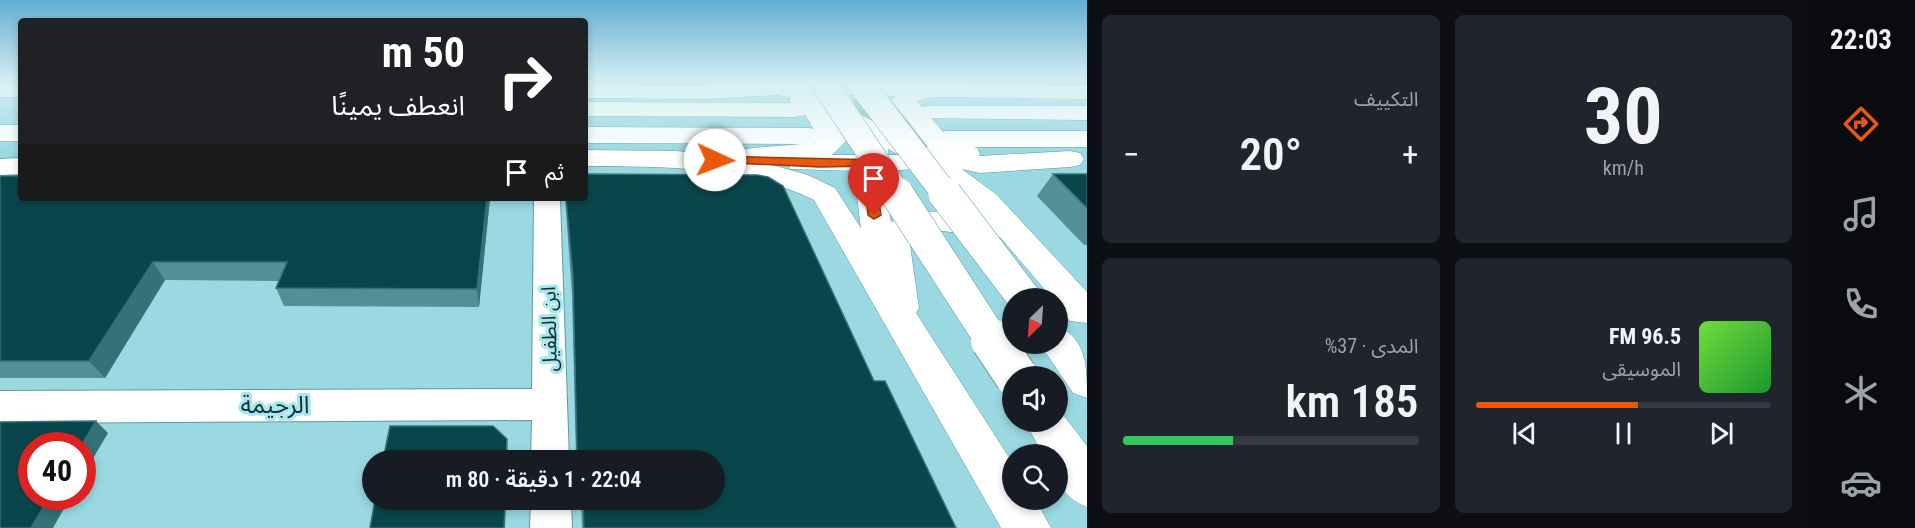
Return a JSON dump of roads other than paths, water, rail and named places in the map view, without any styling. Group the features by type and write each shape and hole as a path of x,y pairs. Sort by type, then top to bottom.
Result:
{"street":[{"path":"694,159 794,154 821,150 833,141 811,105"},
{"path":"827,105 870,127 949,158 980,165 1082,152"},
{"path":"831,105 1009,366"},
{"path":"843,105 870,127 980,165"},
{"path":"845,162 861,154 870,127 886,105"},
{"path":"902,105 1018,288"},
{"path":"907,105 940,146 962,154 1082,152"},
{"path":"588,109 796,110"},
{"path":"0,111 18,111"},
{"path":"926,113 1087,113"},
{"path":"870,127 876,162 871,189 874,215 902,318"},
{"path":"0,133 18,133"},
{"path":"588,135 810,136"},
{"path":"943,151 1085,313"},
{"path":"588,158 820,164 876,162 943,151 1082,152"},
{"path":"1082,152 1003,171 998,183 1085,313"},
{"path":"694,159 790,176 825,194 1027,528"},
{"path":"0,166 18,166"},
{"name":"ابن الطفيل","path":"547,201 550,450"},
{"path":"902,318 893,234 903,227 940,220 979,228 1008,240 1085,313"},
{"path":"1067,354 1087,381"},
{"name":"الرجيمة","path":"0,407 550,404"},
{"path":"1053,432 1087,485"},
{"path":"550,510 551,528"}],"tunnel":[{"path":"814,110 912,113"}]}
